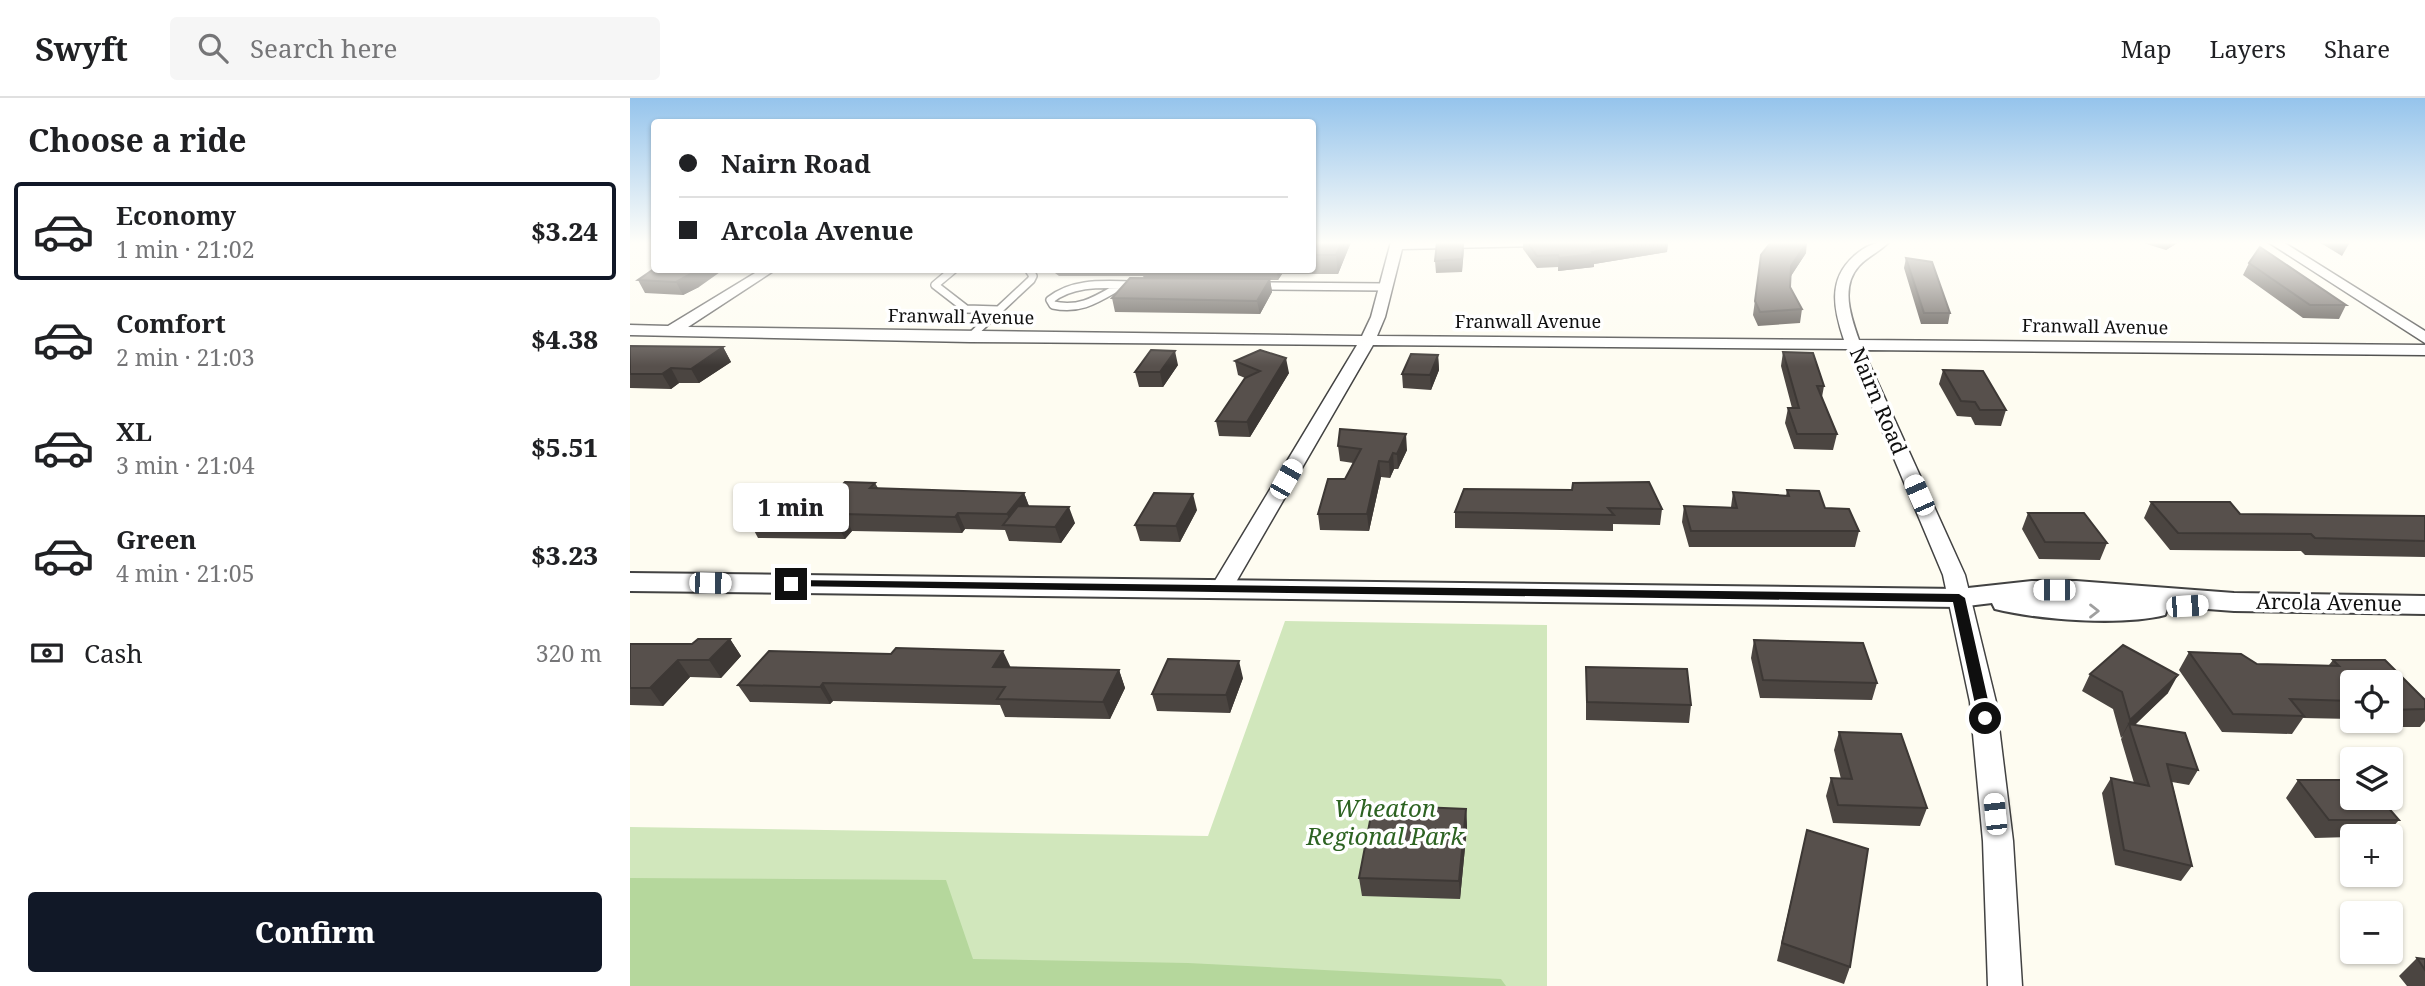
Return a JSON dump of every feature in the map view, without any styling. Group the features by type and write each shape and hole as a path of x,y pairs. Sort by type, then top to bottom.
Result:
{"street":[{"path":"671,331 747,283"},
{"path":"1221,589 1368,340 1378,317 1386,283"},
{"name":"Nairn Road","path":"1841,283 1840,304 1853,344 1954,575 1968,598 1983,702 1998,841 2005,986"},
{"path":"2339,283 2425,338"},
{"name":"Franwall Avenue","path":"630,330 970,337 2425,350"},
{"name":"Arcola Avenue","path":"630,582 1968,598 2045,609 2090,611 2234,602 2425,605"}],"lane":[{"path":"937,283 935,285 966,309 999,310"},
{"path":"970,337 1027,283"},
{"path":"1119,286 1085,306 1061,307 1053,305 1050,300 1056,294 1069,289 1119,286 1145,285"},
{"path":"1250,286 1385,287"}],"green space":[{"name":"Wheaton Regional Park","path":"1285,621 1547,625 1547,986 630,986 630,827 1208,836"},
{"path":"630,878 946,880 973,959 1188,963 1501,979 1506,986 630,986"}],"building":[{"path":"1125,283 1267,283 1257,301 1112,298"},
{"path":"1757,283 1790,283 1802,309 1760,312 1755,301"},
{"path":"1914,283 1940,283 1950,313 1924,313"},
{"path":"2279,283 2314,283 2346,305 2310,305"},
{"path":"630,346 723,347 691,369 671,368 662,374 630,374"},
{"path":"1151,350 1175,351 1160,372 1135,372"},
{"path":"1260,350 1286,358 1247,422 1216,421 1245,378 1260,371 1235,361"},
{"path":"1783,352 1813,353 1824,386 1817,386 1837,434 1797,434 1788,408 1799,408"},
{"path":"1411,354 1438,355 1430,375 1402,374"},
{"path":"1943,370 1983,371 2006,410 1980,410 1975,402 1961,401"},
{"path":"1340,429 1406,434 1397,454 1393,453 1389,462 1379,461 1367,514 1318,514 1328,479 1345,479 1361,449 1338,446"},
{"path":"845,482 875,483 870,488 1024,493 1007,514 958,513 955,517 844,514 836,522 749,521 786,488 838,489"},
{"path":"1649,482 1662,509 1608,508 1614,515 1455,512 1464,489 1572,490 1573,483"},
{"path":"1787,490 1819,491 1825,508 1849,509 1859,531 1691,531 1684,506 1737,508 1733,492 1789,496"},
{"path":"1154,493 1193,494 1176,526 1135,525"},
{"path":"2151,502 2230,502 2240,514 2425,516 2425,541 2315,538 2311,534 2178,533"},
{"path":"1018,506 1069,507 1055,527 1003,525"},
{"path":"2028,513 2084,513 2107,543 2045,542"},
{"path":"698,639 730,639 709,660 678,660 650,688 630,688 630,644 692,644"},
{"path":"1754,640 1863,643 1877,683 1763,680"},
{"path":"2123,645 2178,675 2130,720 2122,692 2090,674"},
{"path":"896,648 1003,651 993,667 1119,670 1103,702 997,699 1005,687 823,683 820,687 738,685 769,651 891,654"},
{"path":"2189,652 2241,654 2257,664 2339,666 2333,660 2385,660 2395,670 2340,670 2340,701 2290,699 2304,716 2233,714"},
{"path":"1168,659 1239,661 1226,695 1152,694"},
{"path":"1586,667 1687,669 1691,705 1587,702"},
{"path":"2403,678 2425,700 2425,709 2403,710"},
{"path":"2129,724 2185,733 2198,770 2167,764 2192,866 2124,850 2111,778 2149,786"},
{"path":"1839,732 1901,734 1927,808 1838,805 1831,778 1852,779"},
{"path":"2298,780 2340,780 2340,810 2390,810 2399,820 2329,820"},
{"path":"1373,805 1466,809 1459,881 1359,878"},
{"path":"1807,830 1868,849 1850,967 1782,943"},
{"path":"2417,958 2425,959 2425,970"}],"route":[{"path":"791,584 1959,598 1985,718"}]}
